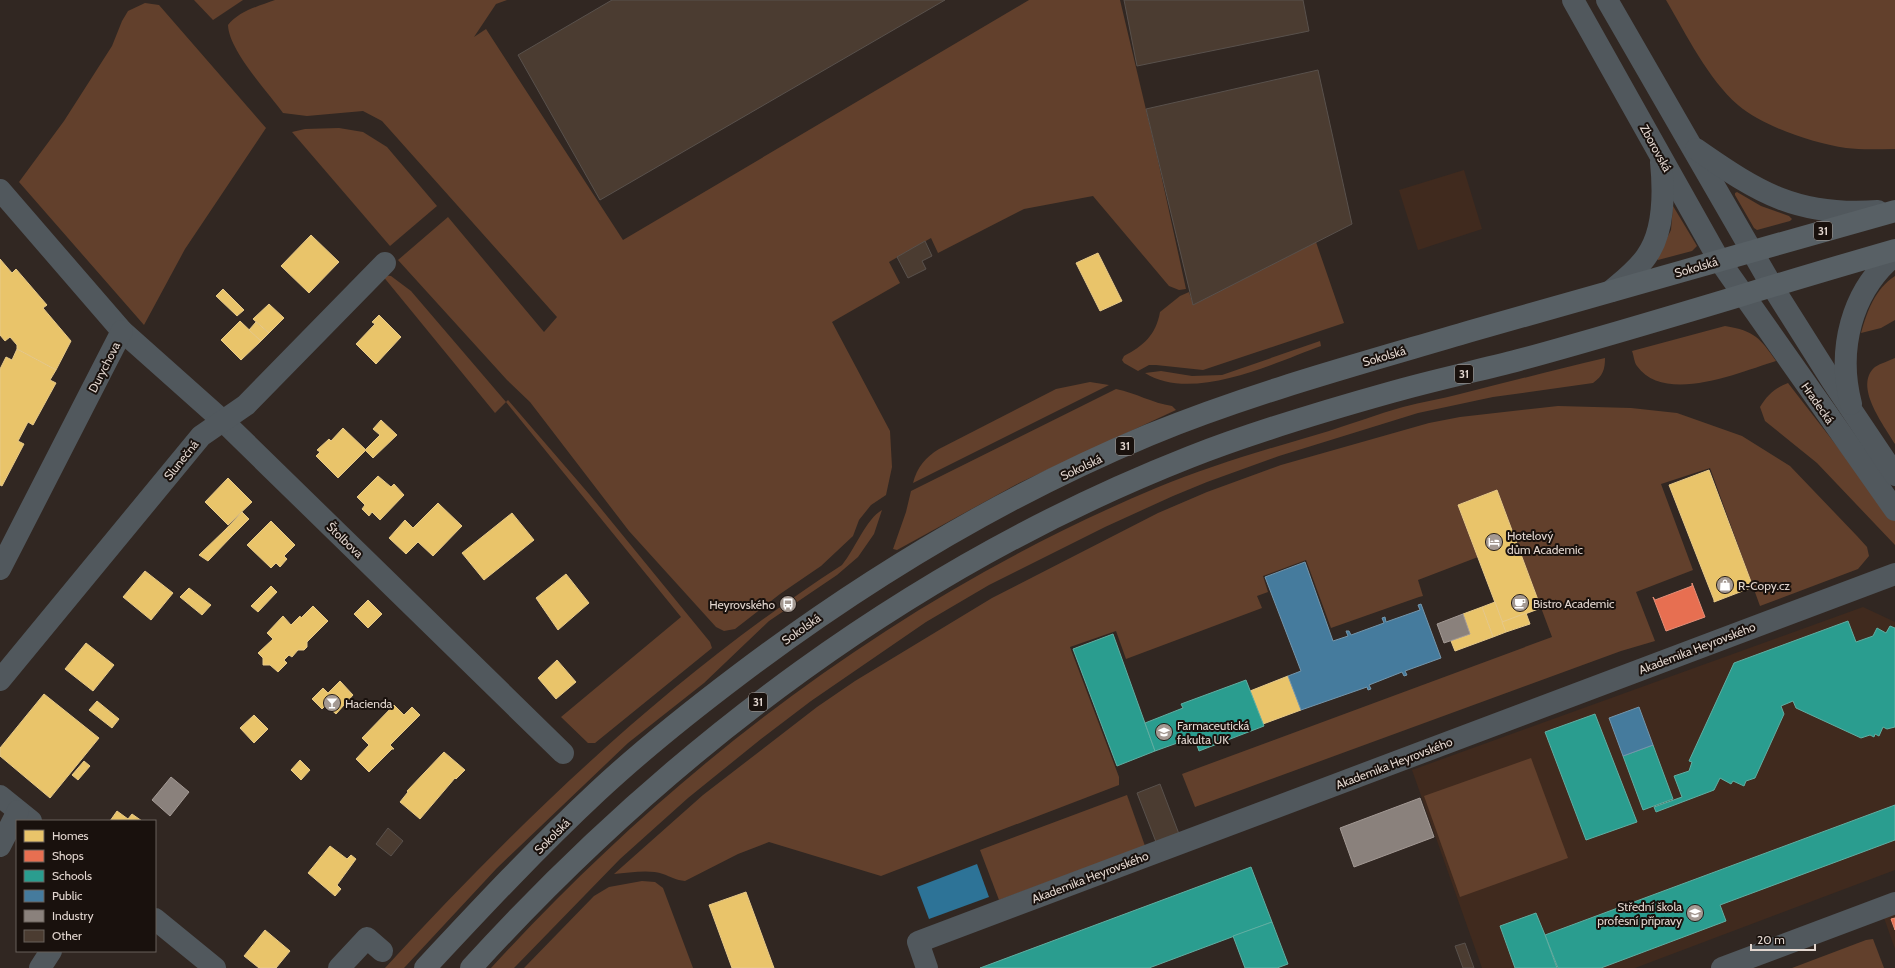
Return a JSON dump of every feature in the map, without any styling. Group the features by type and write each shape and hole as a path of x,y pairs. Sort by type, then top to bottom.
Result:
{"main road":[{"name":"Sokolská","path":"425,968 479,910 580,808 633,759 692,711 792,635 852,594 970,523 1068,472 1149,436 1230,404 1296,382 1895,210"},
{"name":"31","path":"472,968 549,886 624,815 710,739 805,668 915,594 1057,516 1187,458 1259,431 1395,391 1517,361 1895,250"}],"street":[{"name":"Zborovská","path":"1573,0 1719,260 1742,294"},
{"path":"1607,0 1772,286"},
{"path":"1690,145 1733,175 1768,195 1790,203 1836,212 1851,213 1895,210"},
{"path":"1611,291 1637,268 1647,256 1655,240 1662,210 1663,185 1661,157"},
{"name":"Durychova","path":"0,190 122,331 0,569"},
{"path":"1854,414 1846,383 1845,358 1853,315 1860,298 1876,272 1895,255"},
{"name":"Slunečná","path":"0,680 201,436 246,405 385,263"},
{"name":"Hradecká","path":"1772,286 1895,475"},
{"name":"Hradecká","path":"1742,294 1895,510"},
{"name":"Štolbova","path":"122,331 223,421 563,753"},
{"name":"Akademika Heyrovského","path":"927,968 918,942 1895,574"},
{"path":"0,796 25,816"},
{"path":"0,846 16,827"},
{"path":"1722,968 1895,903"},
{"path":"156,920 215,968"},
{"path":"339,968 367,938 382,951"},
{"path":"40,968 51,952"}],"shaded area":[{"path":"194,0 243,0 213,20"},
{"path":"275,0 507,0 496,4 474,37 486,29 623,240 1029,0 1120,0 1157,156 1186,289 1179,290 1169,286 1093,196 1024,209 938,253 931,238 889,262 900,283 832,322 890,431 892,467 886,495 871,505 859,520 853,536 821,566 780,594 735,629 724,631 716,627 629,531 530,402 507,380 398,260 448,217 544,332 557,317 382,121 363,111 307,116 283,113 250,71 235,47 228,25 243,13"},
{"path":"1666,0 1895,0 1895,149 1852,149 1833,146 1789,133 1749,113 1727,94 1707,69"},
{"path":"145,3 159,5 266,128 185,249 144,325 19,182 64,121 112,46 122,21 128,11"},
{"path":"339,128 363,132 387,147 437,206 390,246 292,132 305,129"},
{"path":"1464,170 1482,229 1418,250 1399,190"},
{"path":"1737,192 1761,206 1789,216 1792,219 1790,221 1757,230 1754,228 1735,195"},
{"path":"1673,206 1697,246 1692,251 1658,260 1657,258 1671,230"},
{"path":"1316,242 1344,323 1203,370 1149,365 1138,371 1124,363 1122,360 1124,356 1148,339 1155,327 1160,312 1180,296 1189,292 1193,304"},
{"path":"382,275 391,276 411,291 506,402 495,413"},
{"path":"1895,276 1895,320 1881,328 1861,333 1869,309 1877,294 1888,281"},
{"path":"1725,326 1743,330 1756,337 1766,347 1776,361 1724,378 1684,384 1665,383 1650,377 1635,363 1632,351"},
{"path":"1320,341 1321,346 1280,362 1233,377 1209,382 1186,384 1164,381 1145,373 1161,371 1192,376 1222,375"},
{"path":"1605,358 1603,372 1593,383 1493,397 1418,413 1279,456 1207,482 1105,527 989,585 926,622 811,701 761,739 688,798 620,859 514,968 491,968 563,893 638,822 716,755 798,692 882,633 970,580 1061,531 1156,488 1198,472 1403,407"},
{"path":"1895,358 1895,444 1873,406 1867,384 1869,375 1875,367"},
{"path":"1090,382 1109,385 913,483 917,472 923,463 930,455 939,449 1056,389"},
{"path":"1788,383 1895,521 1895,545 1817,463 1765,421 1760,407 1772,392"},
{"path":"1116,389 1172,406 1176,410 1019,483 897,550 893,549 906,512 911,491"},
{"path":"508,400 589,494 710,642 712,648 595,743 588,743 561,717 681,617 506,402"},
{"path":"1558,406 1631,408 1677,413 1742,436 1790,466 1867,547 1869,556 1858,569 1760,606 1710,468 1661,484 1693,570 1636,592 1655,641 1621,651 1195,807 1182,774 1552,637 1497,490 1458,505 1478,557 1418,580 1423,596 1331,628 1306,560 1263,576 1268,592 1257,596 1262,608 1126,659 1116,631 1070,647 1119,777 1119,785 881,876 769,842 738,854 685,881 652,872 614,874 703,795 817,707 855,681 992,598 1158,513 1207,492 1281,465 1429,423 1460,417"},
{"path":"882,510 874,534 858,557 837,575 769,621 704,683 628,743 497,868 404,968 385,968 490,857 601,752 658,702 717,654 779,608 842,565 871,520"},
{"path":"1863,607 1895,622 1895,870 1635,968 1482,968 1412,770"},
{"path":"1531,758 1568,858 1460,897 1424,796"},
{"path":"1127,795 1145,846 999,900 980,850"},
{"path":"642,881 655,882 663,888 693,968 524,968 594,896 609,887"},
{"path":"1895,911 1895,949 1883,915"},
{"path":"1873,939 1884,968 1792,968 1866,940"}],"water":[{"path":"977,864 989,897 929,919 917,887"}],"building: Homes":[{"path":"311,235 339,262 309,293 281,266"},
{"path":"1098,253 1122,301 1100,311 1076,263"},
{"path":"0,259 12,273 16,269 47,305 43,308 71,341 56,370 17,349 17,345 10,337 5,341 0,335"},
{"path":"223,289 244,310 237,316 216,296"},
{"path":"269,304 284,318 269,333 253,319"},
{"path":"379,315 401,337 376,364 356,344 375,324 372,322"},
{"path":"240,321 261,341 241,360 221,340"},
{"path":"256,322 269,333 261,341 249,330"},
{"path":"17,349 56,370 50,380 56,383 33,425 28,422 18,441 24,444 2,486 0,485 0,369 6,357 12,360"},
{"path":"381,420 397,435 373,458 365,450 380,435 373,429"},
{"path":"343,428 366,450 338,478 316,456 320,452 317,450 329,439 331,441"},
{"path":"1709,470 1753,587 1714,602 1669,485"},
{"path":"378,476 391,487 394,484 404,495 380,520 372,512 369,516 362,509 365,505 357,497"},
{"path":"228,478 252,502 228,525 205,502"},
{"name":"Hotelový dům Academic","path":"1497,490 1541,608 1501,623 1502,621 1458,505"},
{"path":"438,503 462,526 433,556 418,542 406,554 389,538 405,520 413,528"},
{"path":"242,512 249,519 232,536 226,529"},
{"path":"512,513 534,540 484,580 462,553"},
{"path":"271,521 295,545 284,556 287,559 280,567 276,563 271,568 247,545"},
{"path":"226,529 232,536 208,561 199,555"},
{"path":"145,571 173,593 151,620 123,597"},
{"path":"566,574 589,603 558,630 536,598"},
{"path":"271,586 277,592 258,612 251,606"},
{"path":"189,588 211,605 202,615 180,597"},
{"path":"368,600 382,614 368,628 354,614"},
{"path":"1495,602 1506,632 1493,637 1482,607"},
{"path":"313,606 328,621 307,642 307,647 304,650 298,650 292,657 289,655 284,660 287,663 278,672 270,665 263,665 263,658 258,653 273,639 267,633 283,616 291,625 300,616 301,618"},
{"path":"1482,607 1493,637 1455,651 1451,641 1470,634 1463,614"},
{"path":"1526,613 1530,624 1506,632 1502,622"},
{"path":"86,643 114,665 93,691 65,669"},
{"path":"557,660 576,682 556,699 538,678"},
{"path":"1288,676 1301,710 1263,724 1250,691"},
{"path":"340,681 353,695 336,714 326,705 322,709 312,699 323,688 328,693"},
{"path":"44,694 99,738 50,798 0,756 0,748"},
{"path":"97,701 119,719 112,728 89,710"},
{"path":"394,705 404,715 412,707 420,715 390,745 394,749 392,749 369,772 356,759 369,745 362,738"},
{"path":"254,715 268,729 254,743 240,728"},
{"path":"444,752 465,770 456,779 455,778 420,819 400,802 408,792 407,791"},
{"path":"300,760 310,770 301,780 291,770"},
{"path":"84,761 90,766 78,780 72,775"},
{"path":"117,811 128,819 132,814 141,820 111,820"},
{"path":"330,846 347,859 351,855 356,859 337,885 341,889 335,896 308,873"},
{"path":"746,892 774,968 732,968 709,905"},
{"path":"265,930 290,951 276,968 259,968 244,956"}],"building: Shops":[{"path":"1692,583 1705,617 1666,631 1653,597 1655,600 1692,586"},
{"path":"1895,918 1895,930 1891,919"}],"building: Schools":[{"path":"1848,621 1856,642 1873,636 1877,628 1886,633 1890,626 1895,628 1895,727 1887,729 1883,727 1879,736 1875,734 1874,737 1870,735 1861,738 1796,708 1793,701 1781,706 1784,714 1755,778 1746,781 1744,786 1733,781 1731,784 1720,778 1714,790 1656,812 1654,807 1682,797 1674,776 1689,771 1692,762 1689,761 1734,663"},
{"path":"1113,634 1155,751 1117,766 1073,649"},
{"path":"1246,680 1264,726 1199,751 1194,737 1155,751 1145,723 1183,708 1181,704"},
{"path":"1595,714 1637,822 1586,840 1545,732"},
{"path":"1653,745 1673,799 1643,810 1623,756"},
{"path":"1895,805 1895,840 1720,905 1726,921 1601,968 1558,968 1545,935"},
{"path":"1251,867 1272,922 1149,968 980,968"},
{"path":"1536,913 1557,968 1515,968 1500,926"},
{"path":"1272,922 1288,964 1277,968 1245,968 1233,936"}],"building: Public":[{"path":"1305,562 1333,641 1348,636 1346,631 1349,631 1351,635 1384,623 1382,618 1385,617 1386,622 1420,610 1418,605 1421,604 1441,658 1405,671 1407,675 1404,676 1402,672 1369,685 1371,689 1368,690 1367,687 1301,710 1288,676 1301,671 1265,577"},
{"path":"1639,707 1653,745 1623,756 1609,718"}],"building: Industry":[{"path":"1463,614 1470,634 1444,643 1437,624"},
{"path":"171,777 189,792 170,816 152,800"},
{"path":"1420,798 1434,837 1354,867 1340,828"}],"building: Other":[{"path":"612,0 945,0 600,200 518,55"},
{"path":"1124,0 1303,0 1309,31 1137,66"},
{"path":"1318,70 1352,224 1193,305 1146,109"},
{"path":"925,241 932,256 922,261 926,269 908,278 897,257"},
{"path":"1160,784 1179,834 1156,842 1137,793"},
{"path":"388,828 403,841 391,856 376,844"},
{"path":"1465,943 1474,968 1463,968 1455,946"}],"place":[{"name":"Hotelový dům Academic","path":"1494,542"},
{"name":"R-Copy.cz","path":"1725,585"},
{"name":"Bistro Academic","path":"1520,603"},
{"name":"Heyrovského","path":"788,604"},
{"name":"Hacienda","path":"332,703"},
{"name":"Farmaceutická fakulta UK","path":"1164,732"},
{"name":"Střední škola profesní přípravy","path":"1695,913"}]}
